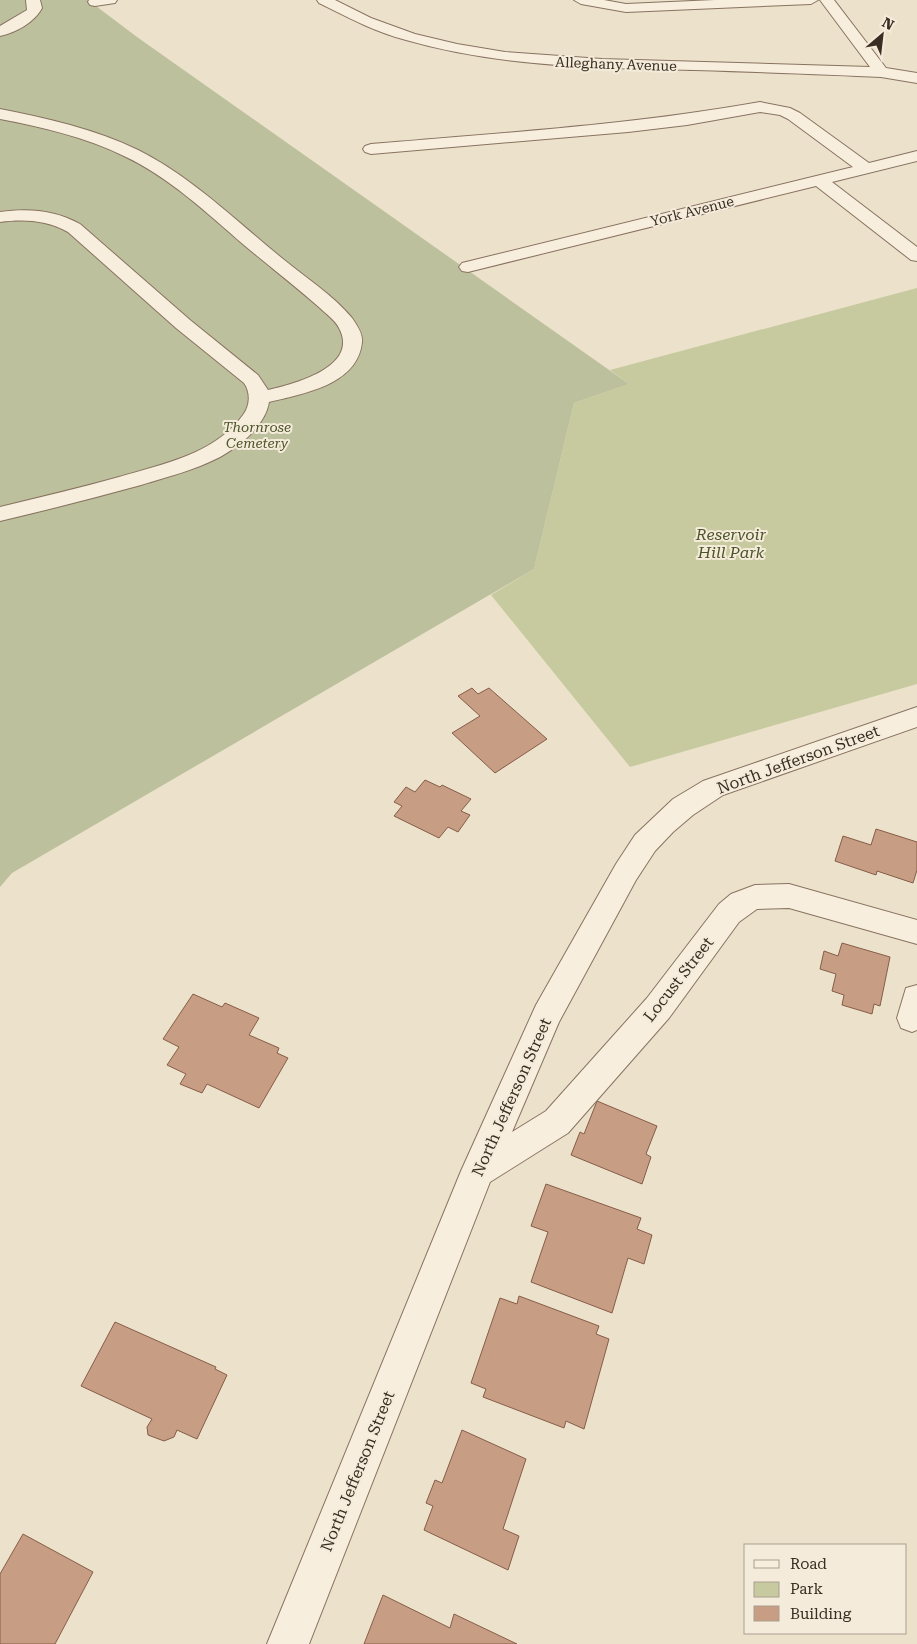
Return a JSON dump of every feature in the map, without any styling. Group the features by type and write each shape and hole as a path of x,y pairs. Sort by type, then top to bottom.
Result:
{"street":[{"path":"0,32 29,16 35,8 33,0"},
{"path":"95,2 110,0"},
{"name":"Alleghany Avenue","path":"324,0 361,19 408,35 454,47 514,57 549,61 630,65 881,72 917,78"},
{"path":"581,0 626,8 811,0"},
{"path":"828,0 881,72"},
{"path":"371,149 677,122 760,107 784,111 794,116 865,168"},
{"path":"0,114 83,134 112,145 150,164 172,179 251,242 317,296 345,322 352,338 351,349 348,357 337,370 311,384 260,398"},
{"name":"York Avenue","path":"468,266 917,156"},
{"path":"820,180 917,256"},
{"path":"0,217 28,215 48,217 74,228 182,324 252,379 259,391 260,398 257,410 244,429 224,446 197,460 98,490 0,514"},
{"name":"North Jefferson Street","path":"288,1644 478,1171 547,1015 635,856 663,824 698,797 738,778 917,717"},
{"name":"Locust Street","path":"478,1171 557,1122 658,1008 729,913 741,903 755,897 789,896 917,932"}],"green space":[{"name":"Thornrose Cemetery","path":"0,0 88,0 137,37 629,384 574,403 534,569 12,873 0,887"},
{"name":"Reservoir Hill Park","path":"917,288 917,684 630,767 491,595 534,569 574,403 629,384 610,370"}],"building":[{"path":"472,688 478,694 489,688 547,739 495,773 452,733 480,716 458,696"},
{"path":"425,780 440,787 442,785 471,799 461,811 470,815 458,832 448,827 439,838 394,816 402,806 394,802 406,787 415,792"},
{"path":"876,829 917,842 917,870 913,883 877,871 876,875 835,861 843,836 871,845"},
{"path":"842,943 890,957 880,1006 874,1004 872,1014 842,1005 844,995 832,991 836,974 820,969 824,951 838,956"},
{"path":"193,994 222,1007 225,1003 259,1018 249,1035 279,1048 277,1053 288,1058 259,1108 207,1084 202,1093 180,1084 186,1074 167,1065 179,1047 163,1039"},
{"path":"597,1101 657,1126 646,1154 651,1157 642,1184 571,1155 580,1132 584,1134"},
{"path":"546,1184 641,1218 637,1229 652,1235 644,1264 628,1258 612,1313 531,1282 548,1232 531,1226"},
{"path":"519,1296 599,1326 596,1334 609,1339 584,1429 566,1421 564,1428 483,1397 486,1389 471,1383 500,1298 517,1304"},
{"path":"115,1322 216,1367 215,1369 227,1375 197,1439 177,1430 174,1437 164,1441 148,1435 147,1427 152,1419 81,1386"},
{"path":"462,1430 526,1459 503,1529 519,1536 508,1570 424,1530 433,1506 426,1503 435,1480 442,1483"},
{"path":"23,1534 93,1572 55,1644 0,1644 0,1574"},
{"path":"383,1595 450,1628 454,1614 517,1644 364,1644"}]}
